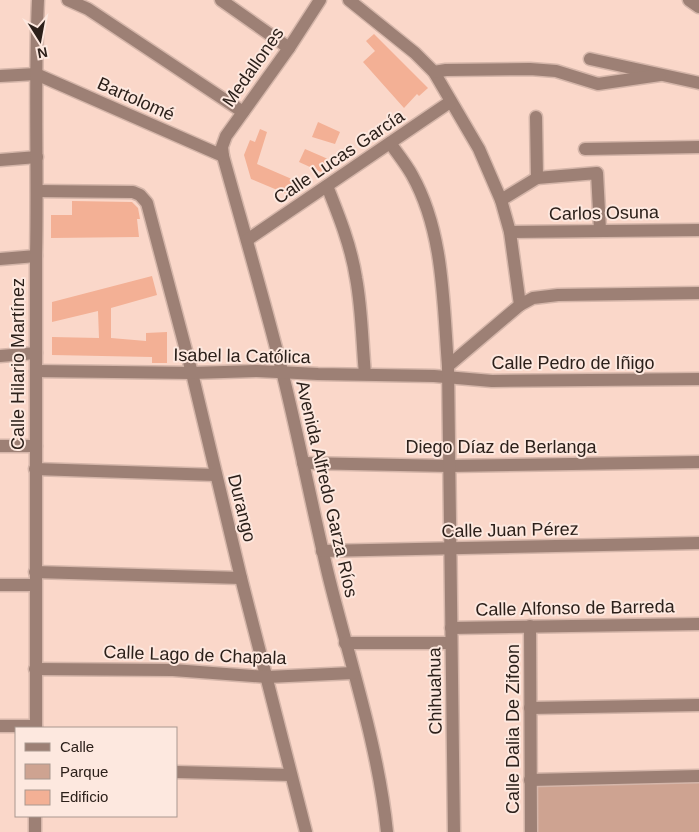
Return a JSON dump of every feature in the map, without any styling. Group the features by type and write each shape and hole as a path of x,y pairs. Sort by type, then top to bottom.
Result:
{"street":[{"name":"Calle Hilario Martínez","path":"36,727 36,74 38,0"},
{"path":"68,0 88,9 242,112"},
{"path":"222,0 290,48"},
{"name":"Medallones","path":"223,156 223,142 242,112 290,48 320,0"},
{"path":"349,0 415,53 434,72 479,149 501,200 510,232 520,305"},
{"path":"689,0 699,7"},
{"path":"590,59 699,83"},
{"path":"434,72 446,70 530,69 556,71 598,84 660,75"},
{"path":"0,76 36,74"},
{"name":"Bartolomé","path":"36,74 223,156"},
{"name":"Calle Lucas García","path":"247,240 450,102"},
{"path":"536,117 537,178"},
{"name":"Chihuahua","path":"390,143 412,174 432,227 440,269 448,372 454,832"},
{"path":"591,149 699,147"},
{"name":"Avenida Alfredo Garza Ríos","path":"223,156 282,372 322,551 375,754 387,832"},
{"path":"0,160 37,157"},
{"path":"501,200 537,178 597,173 600,230"},
{"path":"327,186 340,217 353,261 359,297 365,374"},
{"name":"Durango","path":"37,191 133,192 140,195 147,203 192,373 241,578 306,832"},
{"name":"Carlos Osuna","path":"510,232 699,230"},
{"path":"0,259 36,256"},
{"path":"448,372 520,305 534,298 558,295 699,293"},
{"path":"0,356 36,353"},
{"name":"Isabel la Católica","path":"36,371 192,373 257,371 365,374 448,372"},
{"name":"Calle Pedro de Iñigo","path":"448,372 492,381 699,379"},
{"path":"0,446 36,446"},
{"name":"Diego Díaz de Berlanga","path":"303,463 449,466 699,462"},
{"path":"35,469 216,475"},
{"name":"Calle Juan Pérez","path":"322,551 699,543"},
{"path":"35,572 241,578"},
{"path":"0,585 35,586"},
{"name":"Calle Alfonso de Barreda","path":"451,628 699,624"},
{"name":"Calle Dalia De Zifoon","path":"530,626 531,832"},
{"path":"345,643 451,643"},
{"name":"Calle Lago de Chapala","path":"35,669 173,670 266,677 354,673"},
{"path":"530,708 699,705"},
{"path":"0,726 36,727"},
{"path":"178,772 291,775"},
{"path":"530,780 699,776"},
{"path":"35,817 35,832"}],"green space":[{"path":"699,776 699,832 531,832 530,780"}],"building":[{"path":"374,34 428,88 419,96 417,94 404,108 363,62 375,51 366,41"},
{"path":"318,122 340,132 335,144 312,137"},
{"path":"260,129 267,132 257,164 301,183 294,197 251,179 244,155 250,140 255,142"},
{"path":"305,149 328,159 321,172 299,162"},
{"path":"72,201 132,202 138,208 140,219 137,219 139,237 51,238 51,215 72,215"},
{"path":"152,276 157,295 111,308 111,338 146,341 146,333 167,332 167,363 152,363 152,357 52,355 52,337 99,338 98,311 52,322 52,302"}]}
